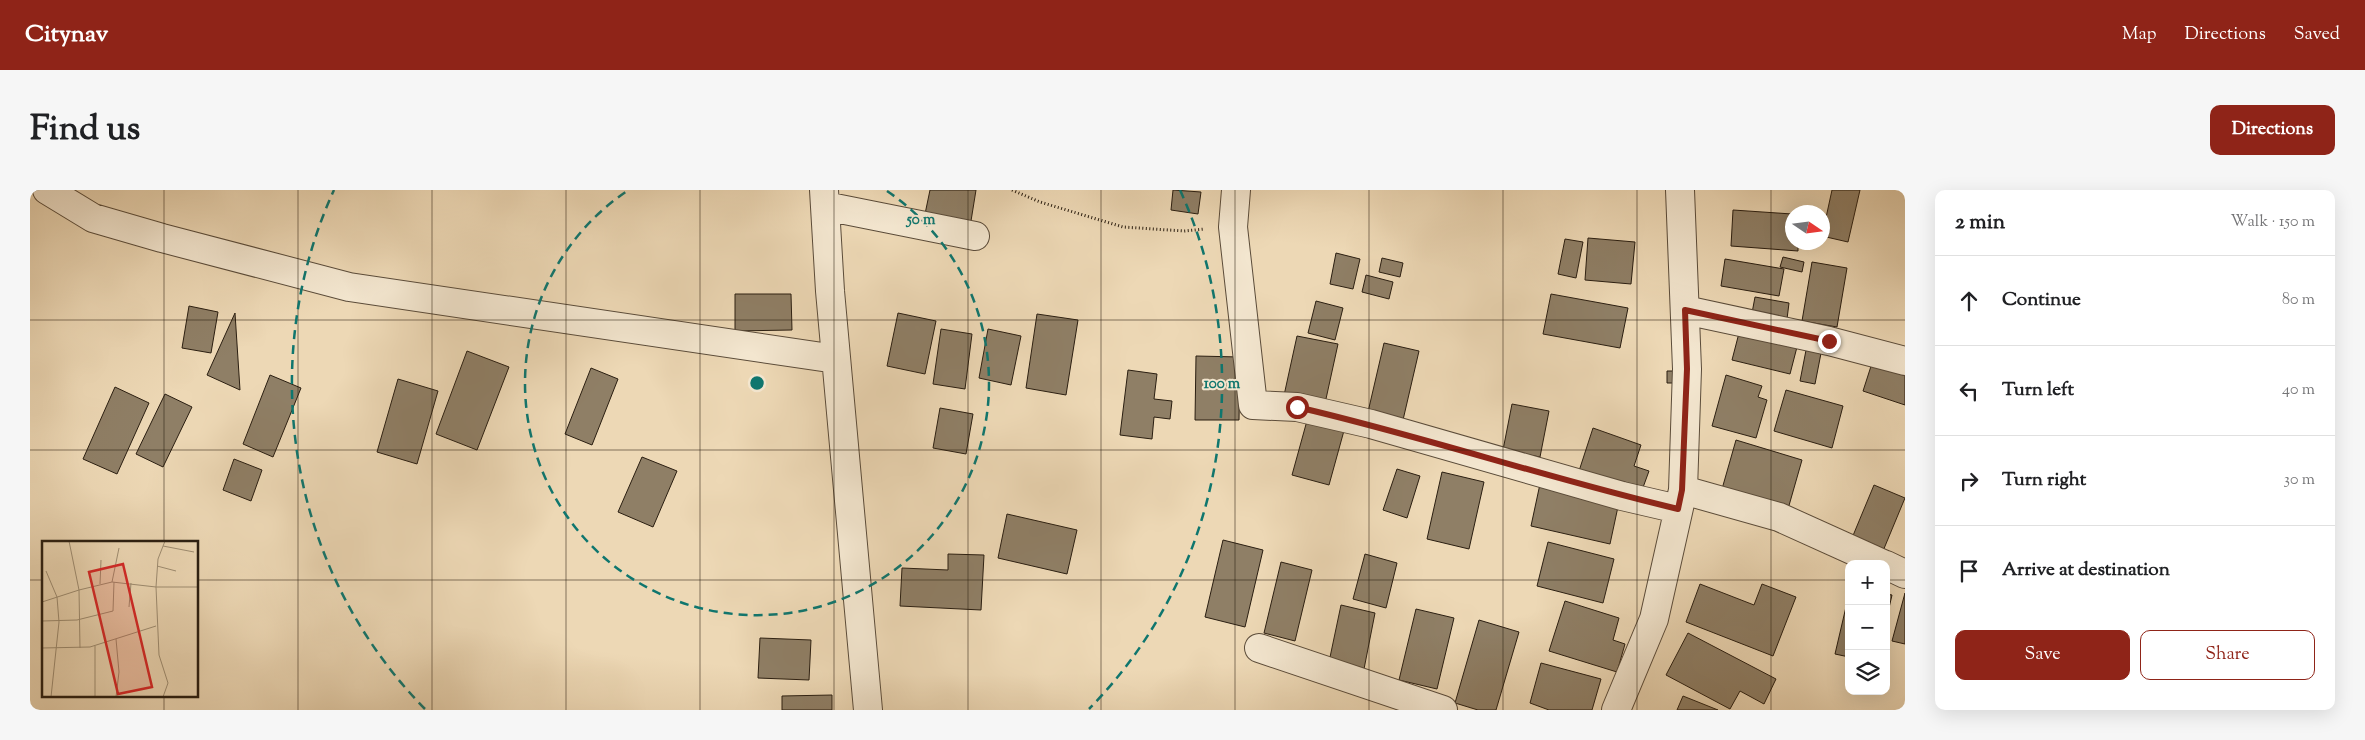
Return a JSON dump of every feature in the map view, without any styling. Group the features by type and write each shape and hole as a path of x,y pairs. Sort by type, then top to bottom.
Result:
{"street":[{"path":"47,190 93,218 349,287 836,359"},
{"path":"1236,190 1233,227 1253,405 1297,407 1372,424 1622,496 1680,500 1779,517 1876,560"},
{"path":"1616,710 1654,618 1680,500 1687,369 1680,190"},
{"path":"868,710 836,359 824,198 975,236"},
{"path":"1685,310 1829,341 1905,360"},
{"path":"1890,566 1905,574"},
{"path":"1259,648 1443,710"}],"path":[{"path":"1012,190 1040,202 1123,227 1184,230 1233,227"}],"building":[{"path":"930,190 976,190 971,221 925,214"},
{"path":"1173,190 1201,192 1198,214 1171,210"},
{"path":"1832,190 1860,190 1848,242 1830,238 1829,205"},
{"path":"1733,210 1785,214 1785,250 1798,251 1731,246"},
{"path":"1588,238 1635,242 1631,284 1585,280"},
{"path":"1565,239 1583,242 1576,278 1558,274"},
{"path":"1336,253 1360,259 1353,289 1330,284"},
{"path":"1783,257 1804,262 1802,272 1780,267"},
{"path":"1382,258 1403,263 1400,277 1379,272"},
{"path":"1725,259 1784,269 1779,296 1721,286"},
{"path":"1812,262 1847,268 1837,327 1802,321"},
{"path":"1366,275 1393,282 1389,299 1362,292"},
{"path":"735,294 791,294 792,330 735,331"},
{"path":"1551,294 1628,308 1620,348 1543,334"},
{"path":"1755,297 1789,303 1787,319 1752,313"},
{"path":"1316,301 1343,308 1335,340 1308,333"},
{"path":"189,306 218,312 211,353 182,348"},
{"path":"235,313 240,390 207,375"},
{"path":"898,313 936,321 925,374 887,366"},
{"path":"1037,314 1078,320 1066,395 1026,388"},
{"path":"941,329 972,334 965,389 933,384"},
{"path":"988,329 1021,336 1011,385 979,378"},
{"path":"1739,333 1797,347 1790,374 1732,360"},
{"path":"1297,336 1338,344 1324,408 1283,400"},
{"path":"1808,340 1823,343 1815,384 1800,381"},
{"path":"1384,343 1419,351 1403,420 1368,412"},
{"path":"467,351 509,367 477,450 436,434"},
{"path":"1196,356 1240,357 1239,420 1195,420"},
{"path":"1873,360 1905,371 1905,405 1863,391"},
{"path":"591,368 618,379 592,445 565,434"},
{"path":"1128,370 1157,374 1154,399 1172,401 1170,419 1154,417 1152,439 1120,435"},
{"path":"1667,371 1679,371 1678,383 1667,383"},
{"path":"270,375 301,388 273,457 243,444"},
{"path":"1726,375 1762,386 1758,397 1767,400 1756,438 1712,426"},
{"path":"398,379 438,391 417,464 377,452"},
{"path":"115,387 149,403 117,474 83,459"},
{"path":"1786,390 1843,406 1832,448 1774,431"},
{"path":"165,394 192,407 163,467 136,454"},
{"path":"1512,404 1549,411 1540,457 1503,450"},
{"path":"940,408 973,414 966,454 933,448"},
{"path":"1308,417 1345,427 1329,485 1292,475"},
{"path":"1593,428 1641,445 1634,466 1649,471 1641,493 1579,471"},
{"path":"1736,440 1802,460 1788,509 1722,489"},
{"path":"642,457 677,471 653,527 618,512"},
{"path":"234,459 262,470 251,501 223,490"},
{"path":"1397,469 1420,476 1407,518 1383,510"},
{"path":"1442,472 1484,482 1469,549 1427,539"},
{"path":"1540,484 1619,502 1610,544 1531,526"},
{"path":"1874,485 1905,498 1883,551 1852,538"},
{"path":"1007,514 1077,530 1067,574 998,558"},
{"path":"1223,540 1263,550 1245,627 1205,617"},
{"path":"1548,542 1614,559 1603,603 1537,586"},
{"path":"948,554 984,555 981,610 900,606 902,568 948,570"},
{"path":"1365,554 1397,563 1386,608 1353,599"},
{"path":"1281,562 1312,570 1295,641 1264,633"},
{"path":"1700,584 1754,605 1762,584 1796,597 1773,656 1686,622"},
{"path":"1905,593 1905,644 1892,641"},
{"path":"1565,601 1619,618 1613,640 1625,644 1617,672 1549,651"},
{"path":"1341,605 1375,613 1364,669 1329,662"},
{"path":"1416,609 1454,618 1437,689 1399,680"},
{"path":"1845,611 1845,656 1835,654"},
{"path":"1479,620 1519,632 1496,710 1478,710 1455,703"},
{"path":"1688,633 1776,679 1764,704 1740,691 1730,709 1666,675"},
{"path":"760,638 811,640 809,680 758,678"},
{"path":"1541,663 1601,679 1592,710 1549,710 1530,703"},
{"path":"832,695 832,710 782,710 782,696"},
{"path":"1683,696 1718,710 1677,710"}],"route":[{"path":"1297,407 1372,424 1622,496 1678,509 1682,490 1687,369 1685,310 1829,341"}]}
